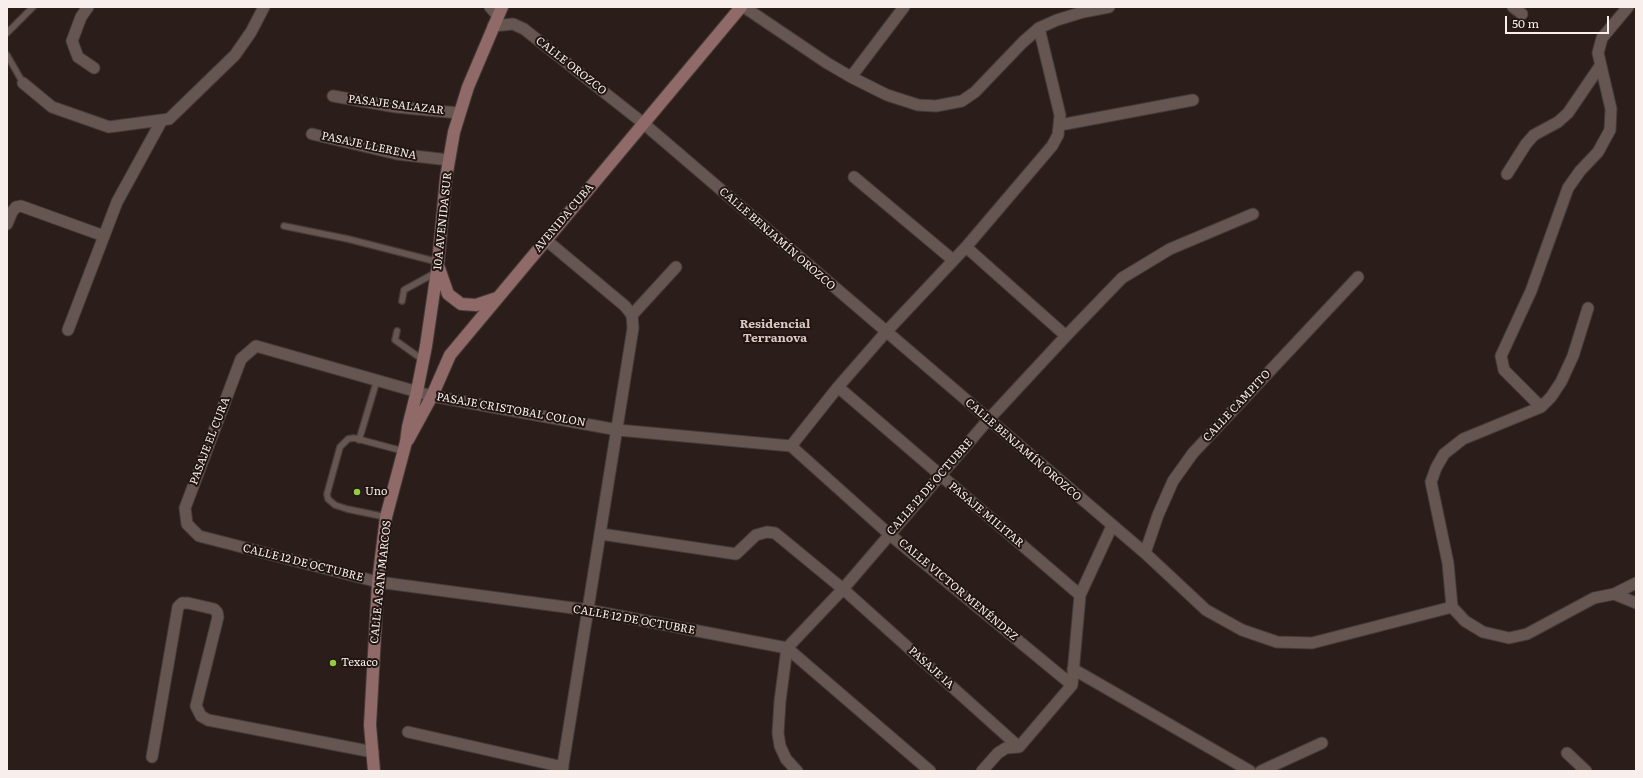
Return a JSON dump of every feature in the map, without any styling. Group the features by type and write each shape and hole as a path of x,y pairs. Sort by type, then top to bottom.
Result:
{"main road":[{"name":"AVENIDA CUBA","path":"405,446 432,396 450,355 643,123 743,7"},
{"name":"10A AVENIDA SUR","path":"405,446 423,360 438,266 449,160 459,112 496,14"},
{"path":"438,266 448,294 461,304 476,305 497,298"},
{"name":"CALLE A SAN MARCOS","path":"374,771 370,725 378,582 386,517 405,446"}],"street":[{"path":"88,7 81,17 72,41 78,56 94,68"},
{"path":"22,83 52,107 109,127 169,119 235,55 252,32 264,7"},
{"path":"743,7 826,63 887,95 918,105 950,104 962,101 975,92 1023,42 1039,28 1076,14 1108,7"},
{"path":"851,77 904,7"},
{"path":"1541,407 1504,370 1501,356 1531,291 1568,188 1580,171 1598,152 1610,130 1611,109 1598,53 1602,38 1628,7"},
{"name":"CALLE OROZCO","path":"496,14 524,29 643,123"},
{"path":"791,446 838,387 886,332 966,247 1052,146 1058,135 1060,115 1039,28"},
{"path":"1506,174 1534,135 1558,122 1568,113 1600,66"},
{"name":"PASAJE SALAZAR","path":"333,96 396,107 459,112"},
{"path":"1060,125 1193,100"},
{"path":"68,330 117,202 162,120"},
{"name":"CALLE BENJAMÍN OROZCO","path":"643,123 1145,553 1206,610 1242,630 1277,642 1312,643 1452,607"},
{"name":"PASAJE LLERENA","path":"312,134 397,154 449,160"},
{"path":"854,177 953,260"},
{"path":"7,224 12,212 16,207 21,206 104,236"},
{"name":"CALLE 12 DE OCTUBRE","path":"187,524 199,536 378,582 588,610 787,648 843,589 988,420 1122,278 1144,263 1170,249 1253,214"},
{"path":"408,732 563,769 633,328 632,315 625,306 546,240"},
{"path":"966,247 1066,336"},
{"path":"632,315 676,266"},
{"name":"CALLE CAMPITO","path":"1145,553 1158,514 1173,481 1193,453 1358,277"},
{"path":"1588,308 1572,356 1561,382 1551,397 1541,407 1463,440 1444,454 1436,468 1431,482 1448,563 1452,607 1465,621 1483,632 1509,638 1527,634 1594,598 1614,594 1636,583"},
{"name":"PASAJE CRISTOBAL COLON","path":"241,359 256,346 432,396 618,430 791,446"},
{"name":"PASAJE EL CURA","path":"187,524 185,508 241,359"},
{"name":"PASAJE MILITAR","path":"838,387 1080,595"},
{"name":"CALLE VICTOR MENÉNDEZ","path":"791,446 889,534 1072,685"},
{"path":"982,771 998,753 1006,748 1019,747 1072,685 1080,595 1112,526"},
{"name":"PASAJE 1A","path":"601,534 736,554 756,535 767,532 775,534 843,589 1019,747"},
{"path":"1614,594 1636,603"},
{"path":"152,757 178,607 182,603 214,609 217,612 218,617 196,706 200,716 208,720 373,752"},
{"path":"787,648 780,701 778,733 780,746 786,759 798,771"},
{"path":"787,648 930,771"},
{"path":"1073,669 1250,771"},
{"path":"1261,771 1322,743"},
{"path":"1567,753 1586,771"}],"lane":[{"path":"7,34 33,7"},
{"path":"7,55 22,83"},
{"path":"284,226 348,239 438,266"},
{"path":"402,301 404,290 438,266"},
{"path":"397,331 395,340 423,360"},
{"path":"359,440 377,380"},
{"path":"386,517 347,509 336,505 328,499 326,494 340,447 348,439 405,446"}],"place":[{"name":"Uno","path":"357,492"},
{"name":"Texaco","path":"333,663"}],"district":[{"name":"Residencial Terranova","path":"775,331"}]}
